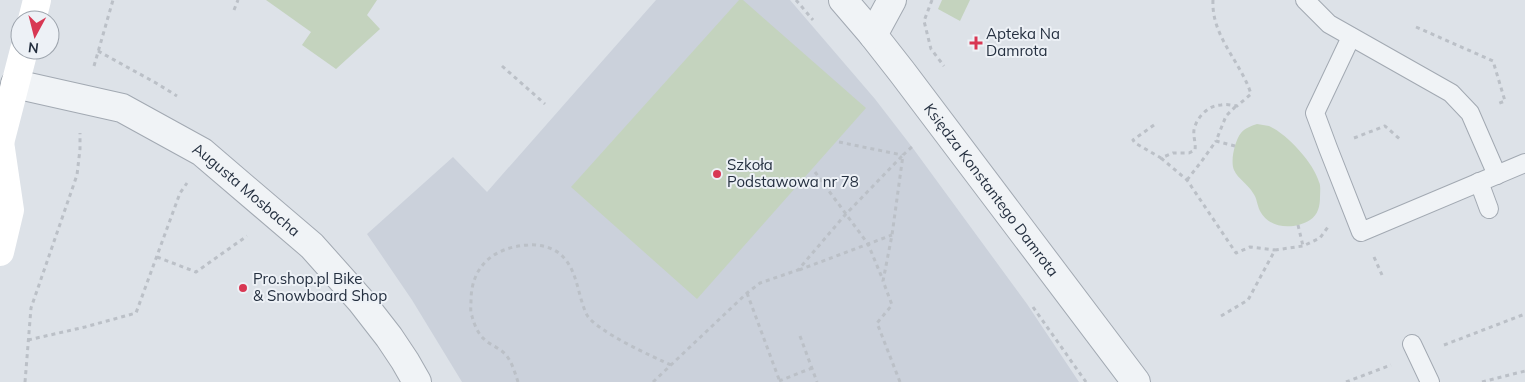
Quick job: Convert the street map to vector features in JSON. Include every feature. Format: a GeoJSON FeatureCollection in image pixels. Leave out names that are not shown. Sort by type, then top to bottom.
{"type":"FeatureCollection","features":[{"type":"Feature","properties":{"kind":"main road"},"geometry":{"type":"LineString","coordinates":[[0,252],[10,210],[0,142],[21,60]]}},
{"type":"Feature","properties":{"kind":"street","name":"Księdza Konstantego Damrota"},"geometry":{"type":"LineString","coordinates":[[843,0],[873,35],[1136,382]]}},
{"type":"Feature","properties":{"kind":"street"},"geometry":{"type":"LineString","coordinates":[[873,35],[892,0]]}},
{"type":"Feature","properties":{"kind":"street","name":"Augusta Mosbacha"},"geometry":{"type":"LineString","coordinates":[[15,84],[122,108],[202,152],[312,246],[361,301],[389,337],[417,382]]}},
{"type":"Feature","properties":{"kind":"lane"},"geometry":{"type":"LineString","coordinates":[[1305,0],[1329,24],[1451,93],[1470,113],[1496,175]]}},
{"type":"Feature","properties":{"kind":"lane"},"geometry":{"type":"LineString","coordinates":[[1351,37],[1315,113],[1362,232],[1525,163]]}},
{"type":"Feature","properties":{"kind":"lane"},"geometry":{"type":"LineString","coordinates":[[1479,182],[1489,209]]}},
{"type":"Feature","properties":{"kind":"lane"},"geometry":{"type":"LineString","coordinates":[[1412,344],[1430,382]]}},
{"type":"Feature","properties":{"kind":"path"},"geometry":{"type":"LineString","coordinates":[[93,68],[113,0]]}},
{"type":"Feature","properties":{"kind":"path"},"geometry":{"type":"LineString","coordinates":[[234,10],[238,0]]}},
{"type":"Feature","properties":{"kind":"path"},"geometry":{"type":"LineString","coordinates":[[932,0],[924,21],[932,49]]}},
{"type":"Feature","properties":{"kind":"path"},"geometry":{"type":"LineString","coordinates":[[1187,180],[1216,141],[1226,116],[1251,94],[1246,80],[1226,47],[1215,21],[1213,0]]}},
{"type":"Feature","properties":{"kind":"path"},"geometry":{"type":"LineString","coordinates":[[1416,27],[1493,61],[1505,100],[1470,113]]}},
{"type":"Feature","properties":{"kind":"path"},"geometry":{"type":"LineString","coordinates":[[502,66],[546,104]]}},
{"type":"Feature","properties":{"kind":"path"},"geometry":{"type":"LineString","coordinates":[[1161,158],[1173,153],[1189,153],[1195,150],[1196,144],[1193,132],[1195,125],[1197,120],[1208,110],[1219,104],[1237,106]]}},
{"type":"Feature","properties":{"kind":"path"},"geometry":{"type":"LineString","coordinates":[[1154,125],[1133,140],[1161,158],[1187,180],[1236,253],[1250,247],[1275,250],[1303,246],[1320,238],[1338,211],[1352,206]]}},
{"type":"Feature","properties":{"kind":"path"},"geometry":{"type":"LineString","coordinates":[[1328,148],[1386,126],[1402,141]]}},
{"type":"Feature","properties":{"kind":"path"},"geometry":{"type":"LineString","coordinates":[[25,382],[31,308],[77,176],[80,130]]}},
{"type":"Feature","properties":{"kind":"path"},"geometry":{"type":"LineString","coordinates":[[1216,141],[1235,146]]}},
{"type":"Feature","properties":{"kind":"path"},"geometry":{"type":"LineString","coordinates":[[839,142],[903,155]]}},
{"type":"Feature","properties":{"kind":"path"},"geometry":{"type":"LineString","coordinates":[[798,270],[845,214],[916,143]]}},
{"type":"Feature","properties":{"kind":"path"},"geometry":{"type":"LineString","coordinates":[[883,281],[892,235],[903,155]]}},
{"type":"Feature","properties":{"kind":"path"},"geometry":{"type":"LineString","coordinates":[[815,172],[868,244],[883,281],[892,305],[877,322],[900,382]]}},
{"type":"Feature","properties":{"kind":"path"},"geometry":{"type":"LineString","coordinates":[[28,340],[136,313],[180,193],[188,180]]}},
{"type":"Feature","properties":{"kind":"path"},"geometry":{"type":"LineString","coordinates":[[1298,225],[1303,246]]}},
{"type":"Feature","properties":{"kind":"path"},"geometry":{"type":"LineString","coordinates":[[156,257],[196,272],[251,233]]}},
{"type":"Feature","properties":{"kind":"path"},"geometry":{"type":"LineString","coordinates":[[653,382],[760,283],[892,235]]}},
{"type":"Feature","properties":{"kind":"path"},"geometry":{"type":"LineString","coordinates":[[518,382],[514,368],[505,354],[484,339],[476,328],[471,314],[471,288],[475,275],[484,262],[505,249],[518,245],[536,244],[560,253],[568,261],[575,276],[580,298],[588,317],[598,327],[671,365]]}},
{"type":"Feature","properties":{"kind":"path"},"geometry":{"type":"LineString","coordinates":[[1221,316],[1248,300],[1275,250]]}},
{"type":"Feature","properties":{"kind":"path"},"geometry":{"type":"LineString","coordinates":[[747,294],[779,381],[812,368]]}},
{"type":"Feature","properties":{"kind":"path"},"geometry":{"type":"LineString","coordinates":[[800,336],[817,382]]}},
{"type":"Feature","properties":{"kind":"path"},"geometry":{"type":"LineString","coordinates":[[1482,382],[1525,371]]}},
{"type":"Feature","properties":{"kind":"shaded area","name":"Szkoła Podstawowa nr 78"},"geometry":{"type":"Polygon","coordinates":[[[656,0],[790,0],[875,99],[912,147],[1027,304],[1079,382],[462,382],[412,300],[367,234],[453,157],[487,192],[656,0]]]}},
{"type":"Feature","properties":{"kind":"green space"},"geometry":{"type":"Polygon","coordinates":[[[266,0],[377,0],[367,15],[380,29],[336,69],[302,45],[311,32],[266,0]]]}},
{"type":"Feature","properties":{"kind":"green space"},"geometry":{"type":"Polygon","coordinates":[[[739,0],[743,0],[866,108],[697,299],[571,187],[739,0]]]}},
{"type":"Feature","properties":{"kind":"green space"},"geometry":{"type":"Polygon","coordinates":[[[942,0],[970,0],[960,21],[938,9],[942,0]]]}},
{"type":"Feature","properties":{"kind":"green space"},"geometry":{"type":"Polygon","coordinates":[[[1257,124],[1269,126],[1283,135],[1305,158],[1316,174],[1320,185],[1320,204],[1317,213],[1310,220],[1290,226],[1282,226],[1269,221],[1260,211],[1251,190],[1234,170],[1234,151],[1237,140],[1244,130],[1257,124]]]}},
{"type":"Feature","properties":{"kind":"place","name":"Apteka Na Damrota"},"geometry":{"type":"Point","coordinates":[976,43]}},
{"type":"Feature","properties":{"kind":"place","name":"Szkoła Podstawowa nr 78"},"geometry":{"type":"Point","coordinates":[717,174]}},
{"type":"Feature","properties":{"kind":"place","name":"Pro.shop.pl Bike & Snowboard Shop"},"geometry":{"type":"Point","coordinates":[243,288]}}]}
